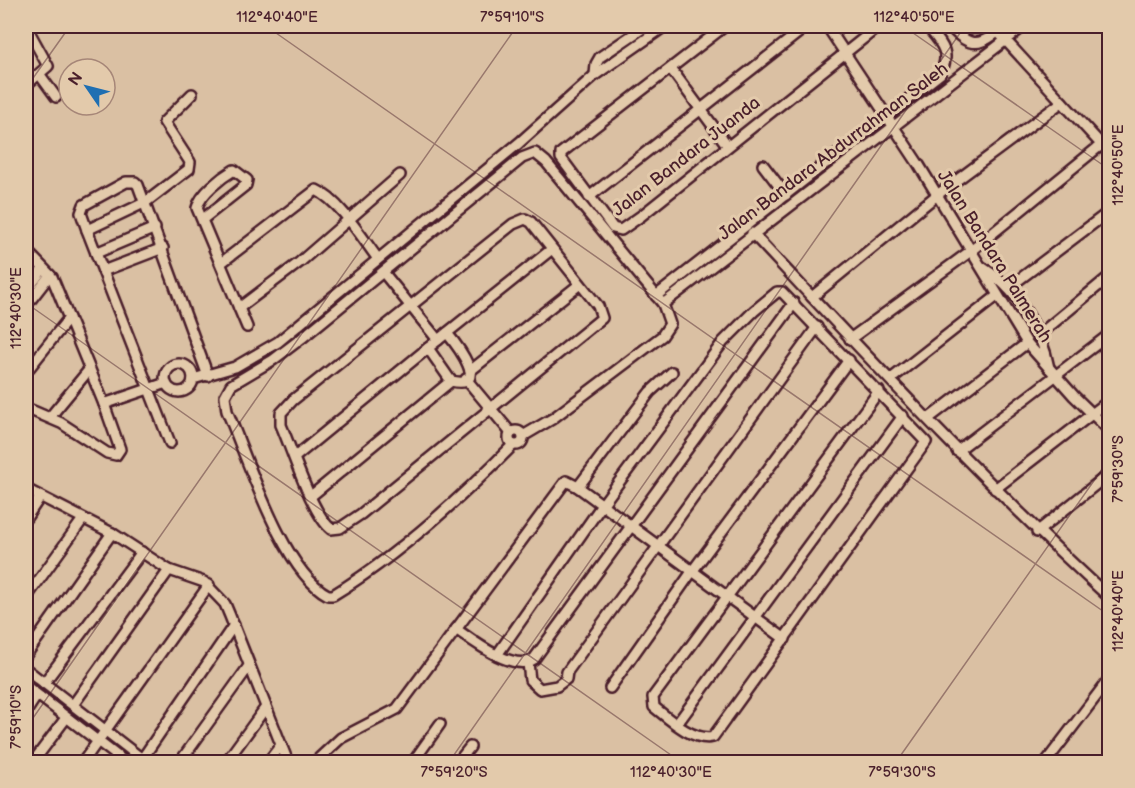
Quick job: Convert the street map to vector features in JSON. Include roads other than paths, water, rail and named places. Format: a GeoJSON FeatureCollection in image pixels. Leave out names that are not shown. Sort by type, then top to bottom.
{"type":"FeatureCollection","features":[{"type":"Feature","properties":{"kind":"street"},"geometry":{"type":"LineString","coordinates":[[26,26],[48,66],[26,85]]}},
{"type":"Feature","properties":{"kind":"street"},"geometry":{"type":"LineString","coordinates":[[596,75],[596,64],[601,56],[646,26]]}},
{"type":"Feature","properties":{"kind":"street"},"geometry":{"type":"LineString","coordinates":[[193,379],[236,367],[278,342],[519,143],[596,75],[664,26]]}},
{"type":"Feature","properties":{"kind":"street","name":"Jalan Bandara Juanda"},"geometry":{"type":"LineString","coordinates":[[725,26],[561,153],[561,157],[608,224],[617,231],[879,26]]}},
{"type":"Feature","properties":{"kind":"street"},"geometry":{"type":"LineString","coordinates":[[589,197],[807,26]]}},
{"type":"Feature","properties":{"kind":"street"},"geometry":{"type":"LineString","coordinates":[[827,26],[887,116]]}},
{"type":"Feature","properties":{"kind":"street","name":"Jalan Bandara Abdurrahman Saleh"},"geometry":{"type":"LineString","coordinates":[[656,296],[940,74],[946,62],[945,47],[927,26]]}},
{"type":"Feature","properties":{"kind":"street"},"geometry":{"type":"LineString","coordinates":[[949,26],[969,44],[978,43],[1006,26]]}},
{"type":"Feature","properties":{"kind":"street","name":"Jalan Bandara Abdurrahman Saleh"},"geometry":{"type":"LineString","coordinates":[[663,304],[752,233],[1024,26]]}},
{"type":"Feature","properties":{"kind":"street"},"geometry":{"type":"LineString","coordinates":[[998,32],[1110,154]]}},
{"type":"Feature","properties":{"kind":"street"},"geometry":{"type":"LineString","coordinates":[[671,69],[727,145]]}},
{"type":"Feature","properties":{"kind":"street"},"geometry":{"type":"LineString","coordinates":[[940,74],[948,84]]}},
{"type":"Feature","properties":{"kind":"street"},"geometry":{"type":"LineString","coordinates":[[40,75],[56,97]]}},
{"type":"Feature","properties":{"kind":"street"},"geometry":{"type":"LineString","coordinates":[[87,230],[146,202],[190,167],[190,162],[164,122],[192,94]]}},
{"type":"Feature","properties":{"kind":"street"},"geometry":{"type":"LineString","coordinates":[[812,297],[937,195],[1062,102]]}},
{"type":"Feature","properties":{"kind":"street","name":"Jalan Bandara Palmerah"},"geometry":{"type":"LineString","coordinates":[[887,116],[972,250],[1027,344],[1091,414],[1110,431]]}},
{"type":"Feature","properties":{"kind":"street"},"geometry":{"type":"LineString","coordinates":[[850,339],[972,250],[1101,144]]}},
{"type":"Feature","properties":{"kind":"street"},"geometry":{"type":"LineString","coordinates":[[535,153],[546,162],[663,304],[670,324],[662,336],[552,419],[523,436],[522,443],[513,445],[474,484],[417,532],[333,595],[323,592],[298,563],[274,527],[227,411],[225,396],[231,385],[273,360],[522,158],[535,153]]}},
{"type":"Feature","properties":{"kind":"street"},"geometry":{"type":"LineString","coordinates":[[763,165],[786,195]]}},
{"type":"Feature","properties":{"kind":"street"},"geometry":{"type":"LineString","coordinates":[[203,219],[246,185],[247,180],[234,170],[228,173],[201,198],[197,208],[248,327]]}},
{"type":"Feature","properties":{"kind":"street"},"geometry":{"type":"LineString","coordinates":[[239,308],[300,262],[400,175]]}},
{"type":"Feature","properties":{"kind":"street"},"geometry":{"type":"LineString","coordinates":[[170,443],[87,230],[81,213],[84,205],[126,182],[138,185],[208,376]]}},
{"type":"Feature","properties":{"kind":"street"},"geometry":{"type":"LineString","coordinates":[[221,263],[314,190],[323,193],[348,220],[378,259]]}},
{"type":"Feature","properties":{"kind":"street"},"geometry":{"type":"LineString","coordinates":[[1008,288],[1110,211]]}},
{"type":"Feature","properties":{"kind":"street"},"geometry":{"type":"LineString","coordinates":[[520,219],[531,222],[580,284],[598,306],[602,318],[340,528],[333,530],[328,527],[311,496],[279,419],[285,408],[520,219]]}},
{"type":"Feature","properties":{"kind":"street"},"geometry":{"type":"LineString","coordinates":[[96,253],[155,228]]}},
{"type":"Feature","properties":{"kind":"street"},"geometry":{"type":"LineString","coordinates":[[752,233],[957,451],[1037,532],[1110,598]]}},
{"type":"Feature","properties":{"kind":"street"},"geometry":{"type":"LineString","coordinates":[[103,271],[163,248]]}},
{"type":"Feature","properties":{"kind":"street"},"geometry":{"type":"LineString","coordinates":[[295,457],[552,249]]}},
{"type":"Feature","properties":{"kind":"street"},"geometry":{"type":"LineString","coordinates":[[26,250],[46,272],[69,318],[120,449],[116,455],[107,453],[76,431],[50,417],[26,408]]}},
{"type":"Feature","properties":{"kind":"street"},"geometry":{"type":"LineString","coordinates":[[982,267],[1008,288],[1040,334],[1052,372]]}},
{"type":"Feature","properties":{"kind":"street"},"geometry":{"type":"LineString","coordinates":[[26,291],[46,272]]}},
{"type":"Feature","properties":{"kind":"street"},"geometry":{"type":"LineString","coordinates":[[26,306],[46,272]]}},
{"type":"Feature","properties":{"kind":"street"},"geometry":{"type":"LineString","coordinates":[[383,272],[438,340]]}},
{"type":"Feature","properties":{"kind":"street"},"geometry":{"type":"LineString","coordinates":[[1040,334],[1110,276]]}},
{"type":"Feature","properties":{"kind":"street"},"geometry":{"type":"LineString","coordinates":[[311,496],[451,381],[460,382],[580,284]]}},
{"type":"Feature","properties":{"kind":"street"},"geometry":{"type":"LineString","coordinates":[[497,655],[602,505],[732,330],[777,292],[784,293],[794,303],[879,391],[926,440],[715,735],[709,738],[701,737],[676,724],[654,706],[653,697],[879,391]]}},
{"type":"Feature","properties":{"kind":"street"},"geometry":{"type":"LineString","coordinates":[[891,379],[997,296]]}},
{"type":"Feature","properties":{"kind":"street"},"geometry":{"type":"LineString","coordinates":[[456,629],[497,655],[516,662],[528,663],[538,655],[630,525],[794,303]]}},
{"type":"Feature","properties":{"kind":"street"},"geometry":{"type":"LineString","coordinates":[[26,372],[69,318]]}},
{"type":"Feature","properties":{"kind":"street"},"geometry":{"type":"LineString","coordinates":[[528,663],[530,680],[540,689],[557,686],[566,679],[567,672],[817,327]]}},
{"type":"Feature","properties":{"kind":"street"},"geometry":{"type":"LineString","coordinates":[[447,333],[470,364],[468,375],[511,433]]}},
{"type":"Feature","properties":{"kind":"street"},"geometry":{"type":"LineString","coordinates":[[957,451],[1052,372],[1110,334]]}},
{"type":"Feature","properties":{"kind":"street"},"geometry":{"type":"LineString","coordinates":[[928,419],[1027,344]]}},
{"type":"Feature","properties":{"kind":"street"},"geometry":{"type":"LineString","coordinates":[[428,348],[451,381]]}},
{"type":"Feature","properties":{"kind":"street"},"geometry":{"type":"LineString","coordinates":[[610,688],[691,573],[849,360]]}},
{"type":"Feature","properties":{"kind":"street"},"geometry":{"type":"LineString","coordinates":[[175,365],[188,368],[193,379],[189,388],[181,392],[172,390],[166,383],[166,374],[175,365]]}},
{"type":"Feature","properties":{"kind":"street"},"geometry":{"type":"LineString","coordinates":[[50,417],[88,370]]}},
{"type":"Feature","properties":{"kind":"street"},"geometry":{"type":"LineString","coordinates":[[578,487],[650,392],[672,372]]}},
{"type":"Feature","properties":{"kind":"street"},"geometry":{"type":"LineString","coordinates":[[104,404],[166,383]]}},
{"type":"Feature","properties":{"kind":"street"},"geometry":{"type":"LineString","coordinates":[[995,489],[1110,400]]}},
{"type":"Feature","properties":{"kind":"street"},"geometry":{"type":"LineString","coordinates":[[676,724],[903,416]]}},
{"type":"Feature","properties":{"kind":"street"},"geometry":{"type":"LineString","coordinates":[[511,433],[518,431],[523,436]]}},
{"type":"Feature","properties":{"kind":"street"},"geometry":{"type":"LineString","coordinates":[[511,433],[508,440],[513,445]]}},
{"type":"Feature","properties":{"kind":"street"},"geometry":{"type":"LineString","coordinates":[[1037,532],[1110,473]]}},
{"type":"Feature","properties":{"kind":"street"},"geometry":{"type":"LineString","coordinates":[[315,762],[347,734],[397,710],[412,693],[562,485],[568,481],[630,525],[691,573],[785,639]]}},
{"type":"Feature","properties":{"kind":"street"},"geometry":{"type":"LineString","coordinates":[[26,489],[112,533],[169,570],[209,585],[225,604],[288,762]]}},
{"type":"Feature","properties":{"kind":"street"},"geometry":{"type":"LineString","coordinates":[[26,518],[40,497]]}},
{"type":"Feature","properties":{"kind":"street"},"geometry":{"type":"LineString","coordinates":[[26,598],[83,519]]}},
{"type":"Feature","properties":{"kind":"street"},"geometry":{"type":"LineString","coordinates":[[26,655],[112,533]]}},
{"type":"Feature","properties":{"kind":"street"},"geometry":{"type":"LineString","coordinates":[[44,683],[142,552]]}},
{"type":"Feature","properties":{"kind":"street"},"geometry":{"type":"LineString","coordinates":[[73,705],[169,570]]}},
{"type":"Feature","properties":{"kind":"street"},"geometry":{"type":"LineString","coordinates":[[83,762],[209,585]]}},
{"type":"Feature","properties":{"kind":"street"},"geometry":{"type":"LineString","coordinates":[[26,669],[144,761],[234,625]]}},
{"type":"Feature","properties":{"kind":"street"},"geometry":{"type":"LineString","coordinates":[[180,762],[249,666]]}},
{"type":"Feature","properties":{"kind":"street"},"geometry":{"type":"LineString","coordinates":[[1046,762],[1110,678]]}},
{"type":"Feature","properties":{"kind":"street"},"geometry":{"type":"LineString","coordinates":[[26,686],[125,762]]}},
{"type":"Feature","properties":{"kind":"street"},"geometry":{"type":"LineString","coordinates":[[26,712],[38,695]]}},
{"type":"Feature","properties":{"kind":"street"},"geometry":{"type":"LineString","coordinates":[[226,762],[266,707]]}},
{"type":"Feature","properties":{"kind":"street"},"geometry":{"type":"LineString","coordinates":[[33,762],[66,718]]}},
{"type":"Feature","properties":{"kind":"street"},"geometry":{"type":"LineString","coordinates":[[413,762],[440,724]]}},
{"type":"Feature","properties":{"kind":"street"},"geometry":{"type":"LineString","coordinates":[[268,762],[281,745]]}},
{"type":"Feature","properties":{"kind":"street"},"geometry":{"type":"LineString","coordinates":[[458,762],[470,747]]}}]}
